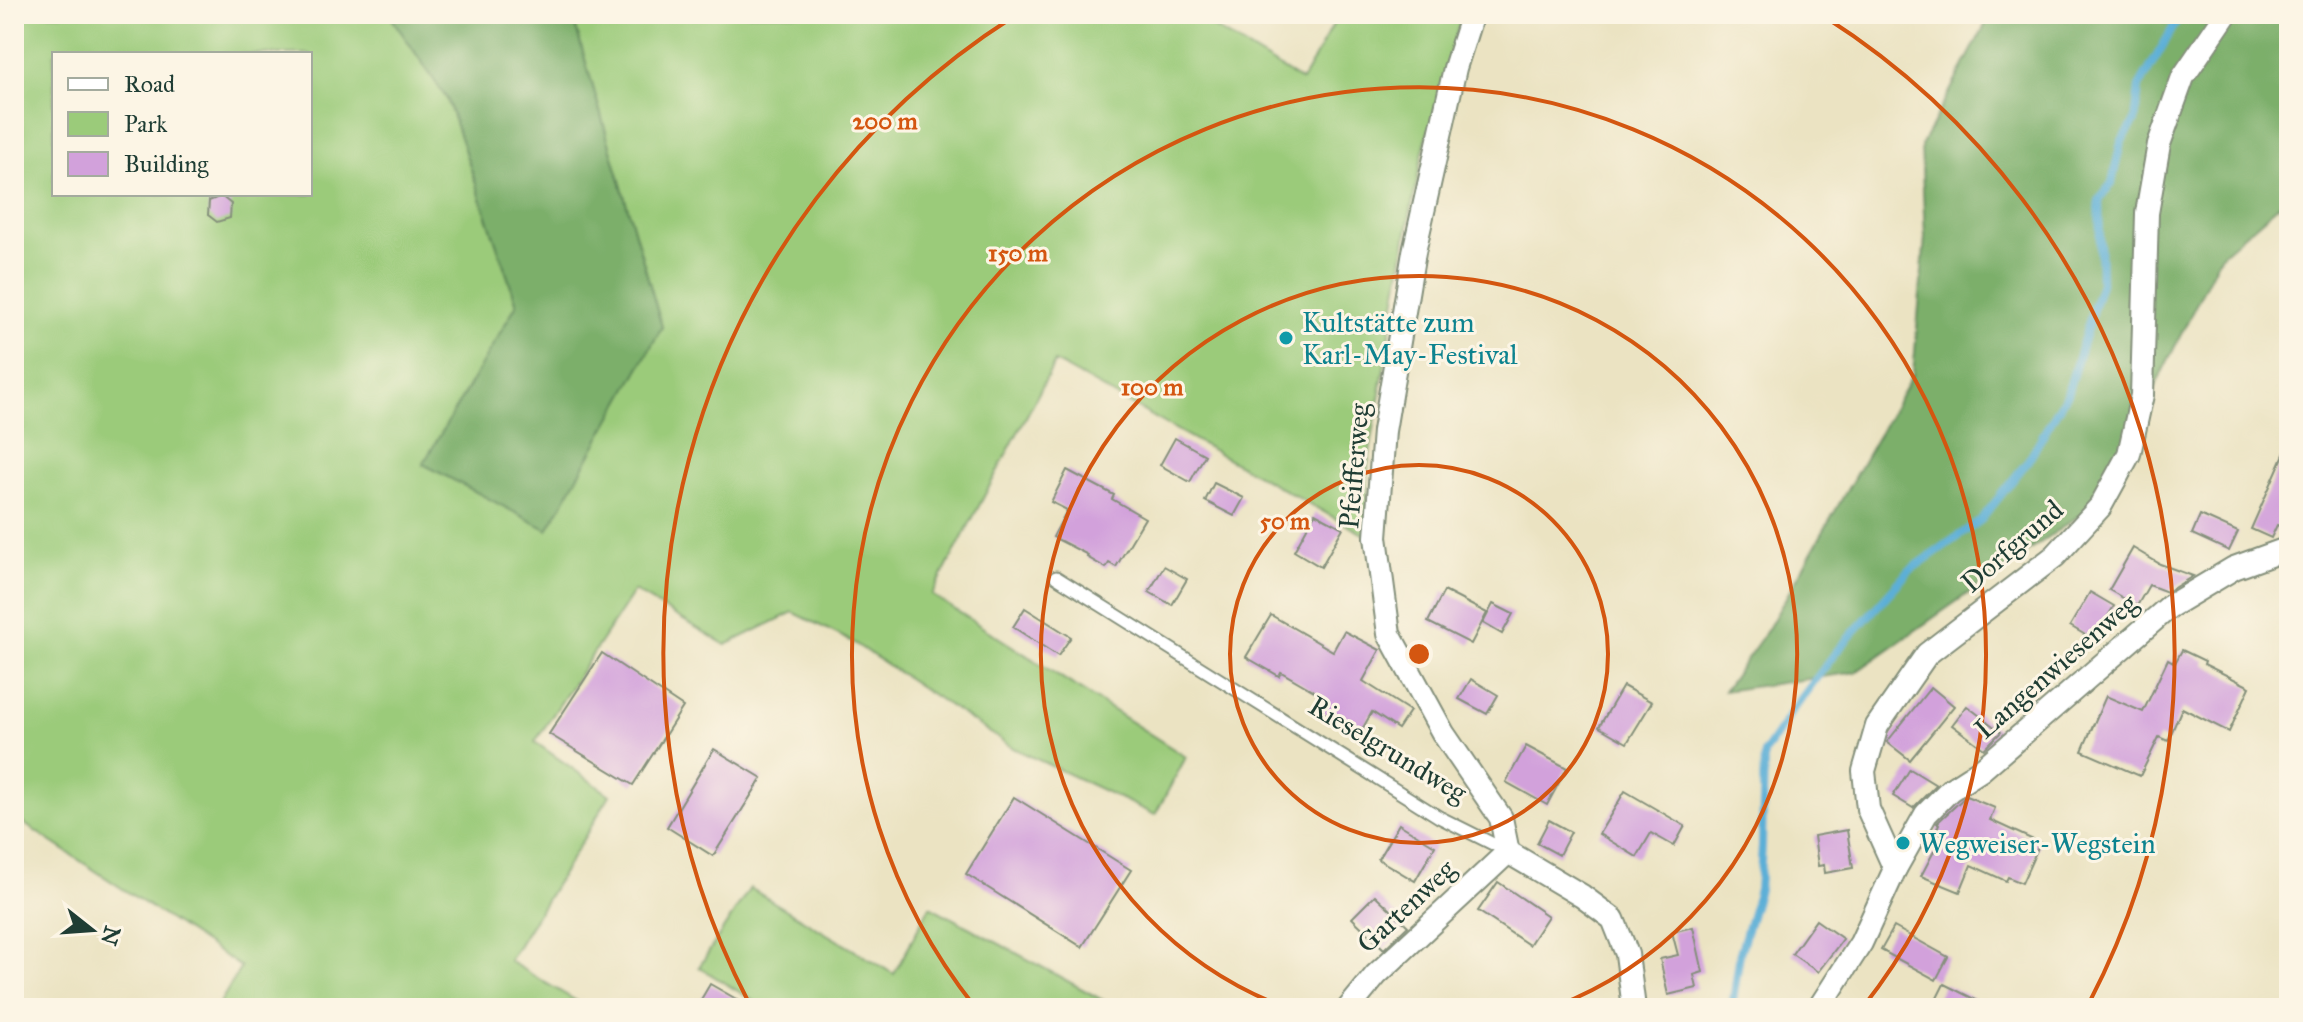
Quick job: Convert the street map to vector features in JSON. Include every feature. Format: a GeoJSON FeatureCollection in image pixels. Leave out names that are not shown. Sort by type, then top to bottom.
{"type":"FeatureCollection","features":[{"type":"Feature","properties":{"kind":"street","name":"Pfeifferweg"},"geometry":{"type":"LineString","coordinates":[[1472,14],[1455,68],[1414,252],[1384,431],[1376,537],[1389,634],[1443,733],[1501,818],[1508,852]]}},
{"type":"Feature","properties":{"kind":"street","name":"Dorfgrund"},"geometry":{"type":"LineString","coordinates":[[1895,869],[1868,809],[1864,771],[1877,726],[1927,654],[2055,556],[2100,507],[2129,454],[2142,395],[2147,213],[2159,144],[2183,77],[2226,14]]}},
{"type":"Feature","properties":{"kind":"street","name":"Langenwiesenweg"},"geometry":{"type":"LineString","coordinates":[[1819,1008],[1861,943],[1895,869],[1926,814],[1950,790],[1981,770],[2169,607],[2234,568],[2289,548]]}},
{"type":"Feature","properties":{"kind":"street","name":"Gartenweg"},"geometry":{"type":"LineString","coordinates":[[1349,1008],[1376,975],[1508,852]]}},
{"type":"Feature","properties":{"kind":"street","name":"Rieselgrundweg"},"geometry":{"type":"LineString","coordinates":[[1508,852],[1582,896],[1613,919],[1627,954],[1634,1008]]}},
{"type":"Feature","properties":{"kind":"lane","name":"Rieselgrundweg"},"geometry":{"type":"LineString","coordinates":[[1056,577],[1439,817],[1508,852]]}},
{"type":"Feature","properties":{"kind":"green space"},"geometry":{"type":"Polygon","coordinates":[[[14,14],[389,14],[447,99],[517,304],[424,464],[662,327],[572,14],[1191,14],[1302,81],[1339,14],[1462,14],[1423,151],[1409,220],[1368,464],[1367,536],[1055,362],[932,595],[1186,757],[1155,815],[1013,748],[851,641],[793,612],[726,645],[634,591],[535,742],[610,795],[509,961],[588,1008],[217,1008],[241,967],[14,817],[14,14]]]}},
{"type":"Feature","properties":{"kind":"green space"},"geometry":{"type":"Polygon","coordinates":[[[389,14],[572,14],[662,327],[548,530],[423,464],[517,304],[447,99],[389,14]]]}},
{"type":"Feature","properties":{"kind":"green space"},"geometry":{"type":"Polygon","coordinates":[[[1991,14],[2289,14],[2289,196],[2220,256],[2097,503],[1856,672],[1724,691],[1768,629],[1913,374],[1925,237],[1921,146],[1991,14]]]}},
{"type":"Feature","properties":{"kind":"green space"},"geometry":{"type":"Polygon","coordinates":[[[750,888],[894,974],[930,906],[1117,1008],[765,1008],[699,967],[750,888]]]}},
{"type":"Feature","properties":{"kind":"building"},"geometry":{"type":"Polygon","coordinates":[[[221,196],[231,204],[230,218],[217,222],[208,215],[209,201],[221,196]]]}},
{"type":"Feature","properties":{"kind":"building"},"geometry":{"type":"Polygon","coordinates":[[[1175,438],[1205,455],[1190,482],[1160,465],[1175,438]]]}},
{"type":"Feature","properties":{"kind":"building"},"geometry":{"type":"Polygon","coordinates":[[[2289,443],[2289,506],[2271,538],[2251,529],[2289,443]]]}},
{"type":"Feature","properties":{"kind":"building"},"geometry":{"type":"Polygon","coordinates":[[[1067,470],[1114,495],[1112,499],[1145,518],[1116,567],[1109,563],[1106,568],[1053,537],[1067,510],[1051,502],[1067,470]]]}},
{"type":"Feature","properties":{"kind":"building"},"geometry":{"type":"Polygon","coordinates":[[[1214,483],[1244,498],[1234,516],[1205,501],[1214,483]]]}},
{"type":"Feature","properties":{"kind":"building"},"geometry":{"type":"Polygon","coordinates":[[[1315,513],[1343,528],[1321,567],[1294,551],[1315,513]]]}},
{"type":"Feature","properties":{"kind":"building"},"geometry":{"type":"Polygon","coordinates":[[[2200,515],[2238,532],[2229,551],[2192,534],[2200,515]]]}},
{"type":"Feature","properties":{"kind":"building"},"geometry":{"type":"Polygon","coordinates":[[[2133,548],[2160,564],[2193,576],[2167,592],[2149,585],[2137,606],[2109,590],[2133,548]]]}},
{"type":"Feature","properties":{"kind":"building"},"geometry":{"type":"Polygon","coordinates":[[[1164,566],[1187,579],[1172,605],[1149,592],[1164,566]]]}},
{"type":"Feature","properties":{"kind":"building"},"geometry":{"type":"Polygon","coordinates":[[[1444,591],[1487,613],[1471,644],[1428,622],[1444,591]]]}},
{"type":"Feature","properties":{"kind":"building"},"geometry":{"type":"Polygon","coordinates":[[[2090,592],[2114,606],[2094,640],[2070,626],[2090,592]]]}},
{"type":"Feature","properties":{"kind":"building"},"geometry":{"type":"Polygon","coordinates":[[[1493,604],[1513,614],[1502,634],[1483,623],[1493,604]]]}},
{"type":"Feature","properties":{"kind":"building"},"geometry":{"type":"Polygon","coordinates":[[[1025,608],[1071,637],[1058,656],[1013,627],[1025,608]]]}},
{"type":"Feature","properties":{"kind":"building"},"geometry":{"type":"Polygon","coordinates":[[[1271,615],[1333,651],[1344,631],[1380,650],[1363,681],[1410,711],[1398,729],[1372,712],[1360,733],[1319,710],[1326,698],[1281,672],[1279,676],[1246,657],[1271,615]]]}},
{"type":"Feature","properties":{"kind":"building"},"geometry":{"type":"Polygon","coordinates":[[[2182,650],[2250,687],[2229,732],[2182,708],[2168,741],[2159,737],[2140,776],[2082,751],[2106,696],[2143,712],[2168,659],[2175,663],[2182,650]]]}},
{"type":"Feature","properties":{"kind":"building"},"geometry":{"type":"Polygon","coordinates":[[[602,653],[683,707],[633,785],[549,734],[602,653]]]}},
{"type":"Feature","properties":{"kind":"building"},"geometry":{"type":"Polygon","coordinates":[[[1471,679],[1498,695],[1487,714],[1459,699],[1471,679]]]}},
{"type":"Feature","properties":{"kind":"building"},"geometry":{"type":"Polygon","coordinates":[[[1623,686],[1652,702],[1627,743],[1599,727],[1623,686]]]}},
{"type":"Feature","properties":{"kind":"building"},"geometry":{"type":"Polygon","coordinates":[[[1931,687],[1954,706],[1910,760],[1887,742],[1931,687]]]}},
{"type":"Feature","properties":{"kind":"building"},"geometry":{"type":"Polygon","coordinates":[[[1967,706],[2001,732],[1984,749],[1952,725],[1967,706]]]}},
{"type":"Feature","properties":{"kind":"building"},"geometry":{"type":"Polygon","coordinates":[[[1526,746],[1567,768],[1547,805],[1506,782],[1526,746]]]}},
{"type":"Feature","properties":{"kind":"building"},"geometry":{"type":"Polygon","coordinates":[[[714,749],[762,778],[713,856],[667,827],[714,749]]]}},
{"type":"Feature","properties":{"kind":"building"},"geometry":{"type":"Polygon","coordinates":[[[1910,769],[1936,785],[1913,808],[1893,796],[1910,769]]]}},
{"type":"Feature","properties":{"kind":"building"},"geometry":{"type":"Polygon","coordinates":[[[1625,791],[1685,826],[1674,846],[1651,833],[1637,857],[1599,834],[1625,791]]]}},
{"type":"Feature","properties":{"kind":"building"},"geometry":{"type":"Polygon","coordinates":[[[1966,796],[1995,808],[1990,820],[2040,843],[2022,883],[2008,877],[2006,881],[1971,865],[1960,892],[1921,876],[1942,836],[1936,831],[1937,823],[1966,796]]]}},
{"type":"Feature","properties":{"kind":"building"},"geometry":{"type":"Polygon","coordinates":[[[1014,797],[1131,870],[1082,947],[966,874],[1014,797]]]}},
{"type":"Feature","properties":{"kind":"building"},"geometry":{"type":"Polygon","coordinates":[[[1549,820],[1571,832],[1559,855],[1537,843],[1549,820]]]}},
{"type":"Feature","properties":{"kind":"building"},"geometry":{"type":"Polygon","coordinates":[[[1399,824],[1435,846],[1415,881],[1378,859],[1399,824]]]}},
{"type":"Feature","properties":{"kind":"building"},"geometry":{"type":"Polygon","coordinates":[[[1847,830],[1853,868],[1825,873],[1824,865],[1818,866],[1814,836],[1847,830]]]}},
{"type":"Feature","properties":{"kind":"building"},"geometry":{"type":"Polygon","coordinates":[[[1498,882],[1548,916],[1529,945],[1478,911],[1498,882]]]}},
{"type":"Feature","properties":{"kind":"building"},"geometry":{"type":"Polygon","coordinates":[[[1375,895],[1408,926],[1384,949],[1352,918],[1375,895]]]}},
{"type":"Feature","properties":{"kind":"building"},"geometry":{"type":"Polygon","coordinates":[[[1816,920],[1843,939],[1818,972],[1792,954],[1816,920]]]}},
{"type":"Feature","properties":{"kind":"building"},"geometry":{"type":"Polygon","coordinates":[[[1693,927],[1703,972],[1694,975],[1697,988],[1668,995],[1660,959],[1678,955],[1672,932],[1693,927]]]}},
{"type":"Feature","properties":{"kind":"building"},"geometry":{"type":"Polygon","coordinates":[[[1894,927],[1948,957],[1936,980],[1881,950],[1894,927]]]}},
{"type":"Feature","properties":{"kind":"building"},"geometry":{"type":"Polygon","coordinates":[[[710,984],[752,1008],[696,1008],[710,984]]]}},
{"type":"Feature","properties":{"kind":"building"},"geometry":{"type":"Polygon","coordinates":[[[1944,984],[1992,1008],[1932,1008],[1944,984]]]}},
{"type":"Feature","properties":{"kind":"waterway"},"geometry":{"type":"LineString","coordinates":[[1732,1008],[1740,953],[1759,889],[1764,753],[1836,652],[1909,571],[1981,520],[2027,462],[2067,394],[2101,283],[2099,200],[2112,183],[2121,142],[2135,121],[2139,87],[2181,14]]}},
{"type":"Feature","properties":{"kind":"place","name":"Kultstätte zum Karl-May-Festival"},"geometry":{"type":"Point","coordinates":[1286,338]}},
{"type":"Feature","properties":{"kind":"place","name":"Wegweiser-Wegstein"},"geometry":{"type":"Point","coordinates":[1903,843]}}]}
